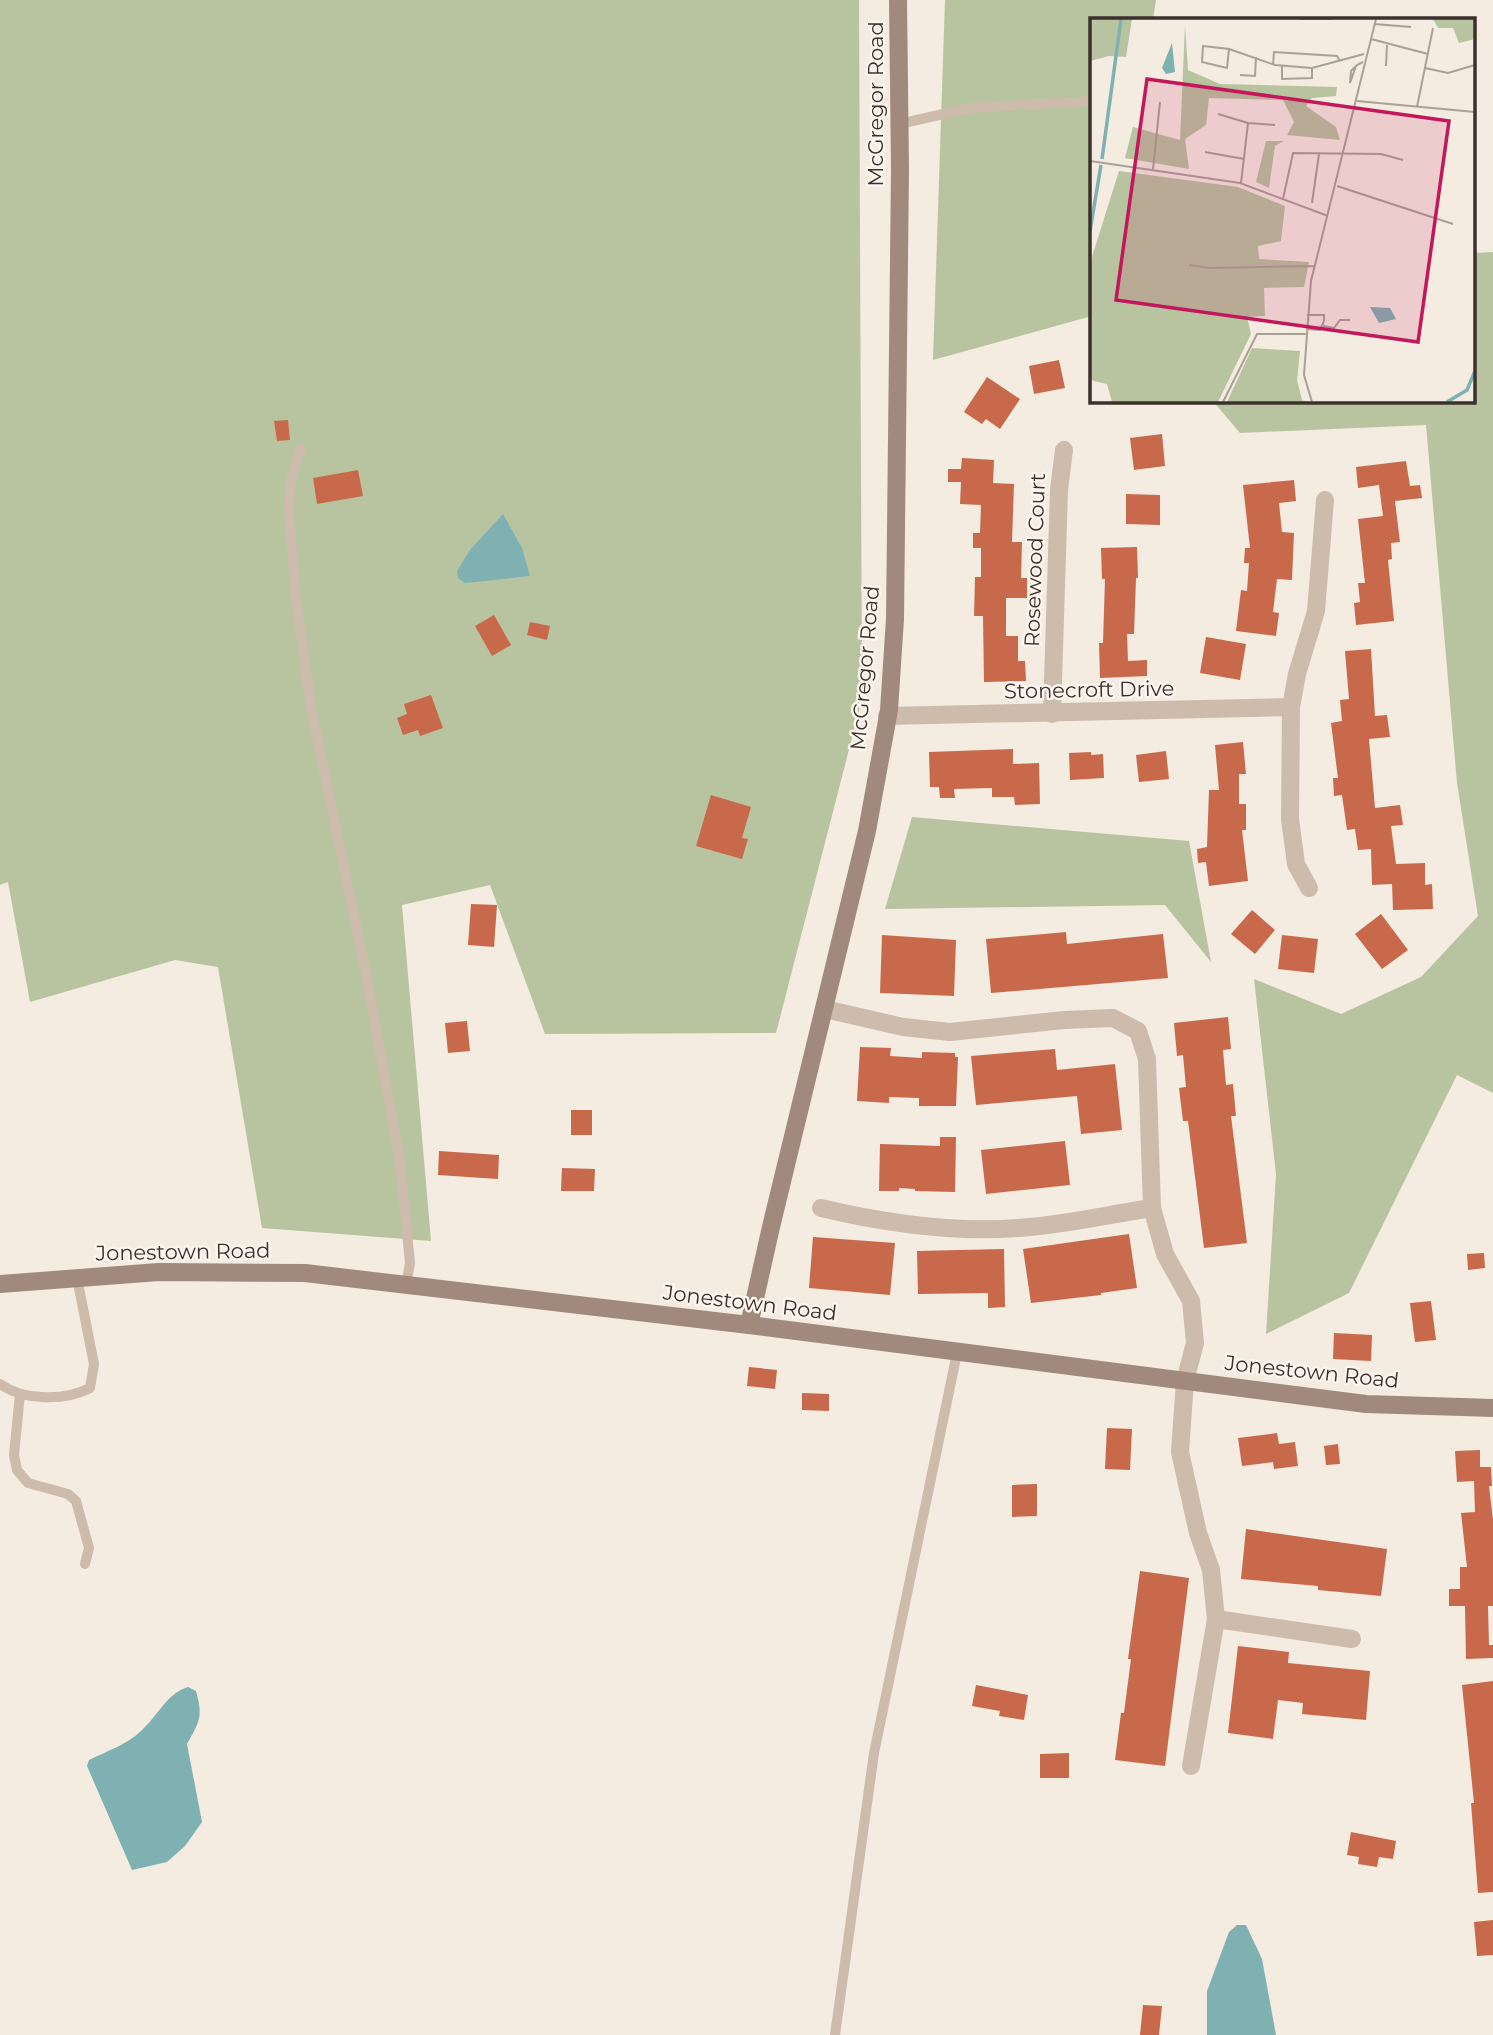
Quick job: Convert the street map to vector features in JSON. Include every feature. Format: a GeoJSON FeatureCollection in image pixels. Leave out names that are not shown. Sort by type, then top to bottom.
{"type":"FeatureCollection","features":[{"type":"Feature","properties":{"kind":"main road","name":"McGregor Road"},"geometry":{"type":"LineString","coordinates":[[749,1325],[867,831],[887,716],[895,618],[900,124],[898,0]]}},
{"type":"Feature","properties":{"kind":"main road","name":"Jonestown Road"},"geometry":{"type":"LineString","coordinates":[[0,1284],[159,1272],[305,1273],[749,1325],[1366,1404],[1493,1408]]}},
{"type":"Feature","properties":{"kind":"street","name":"Rosewood Court"},"geometry":{"type":"LineString","coordinates":[[1052,714],[1059,490],[1064,450]]}},
{"type":"Feature","properties":{"kind":"street"},"geometry":{"type":"LineString","coordinates":[[1309,888],[1296,864],[1290,819],[1291,707],[1297,674],[1315,611],[1325,500]]}},
{"type":"Feature","properties":{"kind":"street","name":"Stonecroft Drive"},"geometry":{"type":"LineString","coordinates":[[887,716],[1291,707]]}},
{"type":"Feature","properties":{"kind":"street"},"geometry":{"type":"LineString","coordinates":[[825,1009],[902,1027],[950,1032],[1064,1020],[1112,1018],[1138,1031],[1147,1059],[1153,1208],[1165,1254],[1191,1301],[1195,1343],[1185,1381],[1180,1452],[1198,1533],[1211,1570],[1216,1619],[1191,1766]]}},
{"type":"Feature","properties":{"kind":"street"},"geometry":{"type":"LineString","coordinates":[[821,1208],[855,1216],[943,1229],[1029,1228],[1153,1208]]}},
{"type":"Feature","properties":{"kind":"street"},"geometry":{"type":"LineString","coordinates":[[1216,1619],[1352,1639]]}},
{"type":"Feature","properties":{"kind":"lane"},"geometry":{"type":"LineString","coordinates":[[900,124],[970,108],[1090,101]]}},
{"type":"Feature","properties":{"kind":"lane"},"geometry":{"type":"LineString","coordinates":[[301,448],[291,478],[289,510],[295,591],[311,708],[366,973],[400,1161],[410,1263],[406,1285]]}},
{"type":"Feature","properties":{"kind":"lane"},"geometry":{"type":"LineString","coordinates":[[0,1384],[20,1394],[52,1397],[75,1395],[90,1388],[94,1364],[77,1278]]}},
{"type":"Feature","properties":{"kind":"lane"},"geometry":{"type":"LineString","coordinates":[[835,2035],[874,1754],[957,1353]]}},
{"type":"Feature","properties":{"kind":"lane"},"geometry":{"type":"LineString","coordinates":[[20,1394],[14,1455],[17,1470],[29,1483],[68,1494],[76,1501],[89,1548],[85,1564]]}},
{"type":"Feature","properties":{"kind":"green space"},"geometry":{"type":"Polygon","coordinates":[[[0,0],[859,0],[862,699],[776,1033],[545,1034],[490,885],[402,905],[431,1241],[262,1228],[218,967],[175,960],[30,1002],[8,882],[0,885],[0,0]]]}},
{"type":"Feature","properties":{"kind":"green space"},"geometry":{"type":"Polygon","coordinates":[[[945,0],[1156,0],[1153,18],[1090,18],[1090,317],[933,360],[945,0]]]}},
{"type":"Feature","properties":{"kind":"green space"},"geometry":{"type":"Polygon","coordinates":[[[1493,252],[1493,1093],[1457,1075],[1349,1293],[1266,1334],[1276,1174],[1254,979],[1341,1014],[1421,977],[1478,916],[1457,783],[1426,425],[1240,433],[1214,402],[1476,402],[1476,253],[1493,252]]]}},
{"type":"Feature","properties":{"kind":"green space"},"geometry":{"type":"Polygon","coordinates":[[[912,817],[1189,841],[1211,962],[1165,905],[885,909],[912,817]]]}},
{"type":"Feature","properties":{"kind":"water"},"geometry":{"type":"Polygon","coordinates":[[[503,514],[522,548],[530,576],[465,583],[458,578],[457,571],[470,550],[503,514]]]}},
{"type":"Feature","properties":{"kind":"water"},"geometry":{"type":"Polygon","coordinates":[[[188,1687],[196,1691],[200,1713],[187,1744],[202,1822],[185,1846],[167,1862],[132,1870],[87,1766],[89,1760],[135,1736],[168,1700],[188,1687]]]}},
{"type":"Feature","properties":{"kind":"water"},"geometry":{"type":"Polygon","coordinates":[[[1237,1925],[1246,1925],[1262,1959],[1276,2035],[1207,2035],[1207,1991],[1229,1932],[1237,1925]]]}},
{"type":"Feature","properties":{"kind":"building"},"geometry":{"type":"Polygon","coordinates":[[[1059,360],[1065,388],[1034,394],[1029,366],[1059,360]]]}},
{"type":"Feature","properties":{"kind":"building"},"geometry":{"type":"Polygon","coordinates":[[[987,377],[1020,399],[1000,429],[986,419],[982,424],[964,412],[987,377]]]}},
{"type":"Feature","properties":{"kind":"building"},"geometry":{"type":"Polygon","coordinates":[[[288,420],[290,440],[277,441],[274,421],[288,420]]]}},
{"type":"Feature","properties":{"kind":"building"},"geometry":{"type":"Polygon","coordinates":[[[1162,434],[1165,466],[1134,470],[1130,438],[1162,434]]]}},
{"type":"Feature","properties":{"kind":"building"},"geometry":{"type":"Polygon","coordinates":[[[962,458],[994,460],[993,483],[1014,484],[1012,542],[1022,542],[1021,578],[1027,578],[1027,598],[1006,598],[1006,636],[1018,636],[1018,661],[1025,661],[1026,681],[984,682],[983,616],[974,616],[975,577],[981,577],[981,548],[973,548],[973,533],[980,533],[981,505],[960,504],[961,482],[948,482],[948,469],[961,469],[962,458]]]}},
{"type":"Feature","properties":{"kind":"building"},"geometry":{"type":"Polygon","coordinates":[[[1406,461],[1410,486],[1420,485],[1422,498],[1395,501],[1400,542],[1391,543],[1392,559],[1388,560],[1394,621],[1356,625],[1354,603],[1360,602],[1358,583],[1365,583],[1358,519],[1383,516],[1379,485],[1358,488],[1356,467],[1406,461]]]}},
{"type":"Feature","properties":{"kind":"building"},"geometry":{"type":"Polygon","coordinates":[[[358,470],[363,496],[317,504],[313,478],[358,470]]]}},
{"type":"Feature","properties":{"kind":"building"},"geometry":{"type":"Polygon","coordinates":[[[1294,480],[1296,501],[1279,503],[1282,532],[1294,533],[1292,580],[1277,579],[1273,612],[1279,613],[1276,636],[1236,631],[1241,590],[1247,591],[1249,563],[1244,563],[1245,548],[1250,548],[1243,485],[1294,480]]]}},
{"type":"Feature","properties":{"kind":"building"},"geometry":{"type":"Polygon","coordinates":[[[1126,494],[1160,495],[1160,525],[1126,524],[1126,494]]]}},
{"type":"Feature","properties":{"kind":"building"},"geometry":{"type":"Polygon","coordinates":[[[1137,547],[1134,634],[1127,634],[1128,661],[1147,660],[1147,676],[1100,678],[1099,643],[1103,643],[1105,579],[1102,579],[1101,548],[1137,547]]]}},
{"type":"Feature","properties":{"kind":"building"},"geometry":{"type":"Polygon","coordinates":[[[494,615],[511,645],[492,656],[475,626],[494,615]]]}},
{"type":"Feature","properties":{"kind":"building"},"geometry":{"type":"Polygon","coordinates":[[[530,622],[550,626],[547,640],[527,635],[530,622]]]}},
{"type":"Feature","properties":{"kind":"building"},"geometry":{"type":"Polygon","coordinates":[[[1206,637],[1246,644],[1240,680],[1200,673],[1206,637]]]}},
{"type":"Feature","properties":{"kind":"building"},"geometry":{"type":"Polygon","coordinates":[[[1371,649],[1375,716],[1387,715],[1390,737],[1369,739],[1375,808],[1400,805],[1403,825],[1391,826],[1396,864],[1425,863],[1425,885],[1432,884],[1433,909],[1393,910],[1392,884],[1372,885],[1371,849],[1358,850],[1355,829],[1347,830],[1342,795],[1334,796],[1333,778],[1338,778],[1331,723],[1342,721],[1340,700],[1349,699],[1345,651],[1371,649]]]}},
{"type":"Feature","properties":{"kind":"building"},"geometry":{"type":"Polygon","coordinates":[[[431,695],[443,728],[420,736],[418,730],[403,735],[397,718],[407,714],[404,704],[431,695]]]}},
{"type":"Feature","properties":{"kind":"building"},"geometry":{"type":"Polygon","coordinates":[[[1243,742],[1246,774],[1239,774],[1239,804],[1246,804],[1246,830],[1242,830],[1248,881],[1209,886],[1206,862],[1198,863],[1197,849],[1207,847],[1209,790],[1219,790],[1215,745],[1243,742]]]}},
{"type":"Feature","properties":{"kind":"building"},"geometry":{"type":"Polygon","coordinates":[[[1013,749],[1013,764],[1039,763],[1040,804],[1015,805],[1014,797],[992,797],[992,788],[954,789],[955,798],[940,798],[939,787],[930,787],[929,752],[1013,749]]]}},
{"type":"Feature","properties":{"kind":"building"},"geometry":{"type":"Polygon","coordinates":[[[1166,751],[1169,779],[1139,782],[1136,755],[1166,751]]]}},
{"type":"Feature","properties":{"kind":"building"},"geometry":{"type":"Polygon","coordinates":[[[1091,752],[1091,755],[1103,754],[1104,778],[1070,780],[1069,753],[1091,752]]]}},
{"type":"Feature","properties":{"kind":"building"},"geometry":{"type":"Polygon","coordinates":[[[711,795],[751,807],[742,838],[748,839],[742,859],[696,846],[711,795]]]}},
{"type":"Feature","properties":{"kind":"building"},"geometry":{"type":"Polygon","coordinates":[[[471,904],[497,905],[494,947],[468,945],[471,904]]]}},
{"type":"Feature","properties":{"kind":"building"},"geometry":{"type":"Polygon","coordinates":[[[1252,910],[1275,930],[1255,954],[1231,934],[1252,910]]]}},
{"type":"Feature","properties":{"kind":"building"},"geometry":{"type":"Polygon","coordinates":[[[1381,914],[1408,950],[1382,969],[1355,934],[1381,914]]]}},
{"type":"Feature","properties":{"kind":"building"},"geometry":{"type":"Polygon","coordinates":[[[1066,932],[1067,944],[1163,934],[1168,978],[991,993],[986,939],[1066,932]]]}},
{"type":"Feature","properties":{"kind":"building"},"geometry":{"type":"Polygon","coordinates":[[[882,935],[956,940],[954,996],[880,993],[882,935]]]}},
{"type":"Feature","properties":{"kind":"building"},"geometry":{"type":"Polygon","coordinates":[[[1282,935],[1318,939],[1314,973],[1278,969],[1282,935]]]}},
{"type":"Feature","properties":{"kind":"building"},"geometry":{"type":"Polygon","coordinates":[[[1228,1017],[1231,1049],[1223,1050],[1226,1085],[1233,1084],[1236,1116],[1231,1116],[1247,1243],[1204,1248],[1188,1121],[1183,1121],[1179,1088],[1186,1087],[1183,1055],[1177,1056],[1174,1023],[1228,1017]]]}},
{"type":"Feature","properties":{"kind":"building"},"geometry":{"type":"Polygon","coordinates":[[[467,1021],[470,1051],[448,1053],[445,1023],[467,1021]]]}},
{"type":"Feature","properties":{"kind":"building"},"geometry":{"type":"Polygon","coordinates":[[[860,1047],[891,1048],[890,1056],[922,1058],[922,1052],[955,1053],[955,1057],[958,1057],[956,1106],[919,1106],[919,1098],[889,1097],[889,1103],[857,1101],[860,1047]]]}},
{"type":"Feature","properties":{"kind":"building"},"geometry":{"type":"Polygon","coordinates":[[[1055,1049],[1057,1070],[1115,1064],[1122,1130],[1081,1134],[1077,1096],[976,1105],[971,1056],[1055,1049]]]}},
{"type":"Feature","properties":{"kind":"building"},"geometry":{"type":"Polygon","coordinates":[[[571,1110],[592,1110],[592,1135],[571,1135],[571,1110]]]}},
{"type":"Feature","properties":{"kind":"building"},"geometry":{"type":"Polygon","coordinates":[[[940,1137],[956,1137],[955,1192],[899,1188],[899,1191],[879,1191],[880,1144],[940,1146],[940,1137]]]}},
{"type":"Feature","properties":{"kind":"building"},"geometry":{"type":"Polygon","coordinates":[[[1065,1141],[1070,1185],[986,1194],[981,1150],[1065,1141]]]}},
{"type":"Feature","properties":{"kind":"building"},"geometry":{"type":"Polygon","coordinates":[[[439,1151],[499,1155],[498,1179],[438,1175],[439,1151]]]}},
{"type":"Feature","properties":{"kind":"building"},"geometry":{"type":"Polygon","coordinates":[[[562,1168],[595,1169],[594,1191],[561,1191],[562,1168]]]}},
{"type":"Feature","properties":{"kind":"building"},"geometry":{"type":"Polygon","coordinates":[[[1129,1234],[1137,1288],[1031,1303],[1023,1249],[1129,1234]]]}},
{"type":"Feature","properties":{"kind":"building"},"geometry":{"type":"Polygon","coordinates":[[[813,1237],[895,1243],[890,1295],[809,1288],[813,1237]]]}},
{"type":"Feature","properties":{"kind":"building"},"geometry":{"type":"Polygon","coordinates":[[[1004,1249],[1005,1307],[988,1308],[988,1293],[918,1294],[917,1251],[1004,1249]]]}},
{"type":"Feature","properties":{"kind":"building"},"geometry":{"type":"Polygon","coordinates":[[[1484,1253],[1485,1268],[1468,1270],[1467,1254],[1484,1253]]]}},
{"type":"Feature","properties":{"kind":"building"},"geometry":{"type":"Polygon","coordinates":[[[1431,1301],[1436,1340],[1415,1342],[1410,1303],[1431,1301]]]}},
{"type":"Feature","properties":{"kind":"building"},"geometry":{"type":"Polygon","coordinates":[[[1334,1333],[1372,1335],[1371,1361],[1333,1359],[1334,1333]]]}},
{"type":"Feature","properties":{"kind":"building"},"geometry":{"type":"Polygon","coordinates":[[[749,1367],[777,1370],[775,1389],[747,1386],[749,1367]]]}},
{"type":"Feature","properties":{"kind":"building"},"geometry":{"type":"Polygon","coordinates":[[[802,1393],[829,1394],[829,1411],[802,1410],[802,1393]]]}},
{"type":"Feature","properties":{"kind":"building"},"geometry":{"type":"Polygon","coordinates":[[[1107,1428],[1132,1429],[1130,1470],[1105,1469],[1107,1428]]]}},
{"type":"Feature","properties":{"kind":"building"},"geometry":{"type":"Polygon","coordinates":[[[1277,1433],[1279,1444],[1295,1442],[1298,1466],[1274,1469],[1273,1462],[1242,1466],[1238,1438],[1277,1433]]]}},
{"type":"Feature","properties":{"kind":"building"},"geometry":{"type":"Polygon","coordinates":[[[1338,1444],[1340,1464],[1326,1465],[1324,1446],[1338,1444]]]}},
{"type":"Feature","properties":{"kind":"building"},"geometry":{"type":"Polygon","coordinates":[[[1480,1450],[1480,1467],[1491,1467],[1492,1486],[1489,1486],[1493,1520],[1493,1606],[1488,1606],[1489,1645],[1493,1645],[1493,1658],[1466,1659],[1465,1606],[1449,1606],[1449,1589],[1460,1589],[1460,1567],[1467,1567],[1461,1513],[1475,1512],[1474,1481],[1457,1482],[1455,1451],[1480,1450]]]}},
{"type":"Feature","properties":{"kind":"building"},"geometry":{"type":"Polygon","coordinates":[[[1037,1484],[1037,1516],[1012,1517],[1012,1485],[1037,1484]]]}},
{"type":"Feature","properties":{"kind":"building"},"geometry":{"type":"Polygon","coordinates":[[[1246,1529],[1387,1549],[1381,1596],[1318,1590],[1318,1586],[1241,1579],[1246,1529]]]}},
{"type":"Feature","properties":{"kind":"building"},"geometry":{"type":"Polygon","coordinates":[[[1140,1571],[1189,1578],[1165,1766],[1115,1760],[1121,1713],[1124,1713],[1140,1571]]]}},
{"type":"Feature","properties":{"kind":"building"},"geometry":{"type":"Polygon","coordinates":[[[1238,1646],[1289,1652],[1288,1663],[1370,1671],[1366,1720],[1302,1714],[1303,1703],[1278,1700],[1273,1739],[1228,1733],[1238,1646]]]}},
{"type":"Feature","properties":{"kind":"building"},"geometry":{"type":"Polygon","coordinates":[[[1493,1681],[1493,1892],[1478,1893],[1471,1803],[1474,1803],[1462,1685],[1493,1681]]]}},
{"type":"Feature","properties":{"kind":"building"},"geometry":{"type":"Polygon","coordinates":[[[976,1685],[1028,1695],[1024,1720],[999,1716],[1000,1711],[972,1706],[976,1685]]]}},
{"type":"Feature","properties":{"kind":"building"},"geometry":{"type":"Polygon","coordinates":[[[1069,1753],[1069,1778],[1040,1778],[1040,1754],[1069,1753]]]}},
{"type":"Feature","properties":{"kind":"building"},"geometry":{"type":"Polygon","coordinates":[[[1351,1832],[1396,1841],[1393,1859],[1379,1857],[1377,1867],[1358,1864],[1359,1857],[1347,1855],[1351,1832]]]}},
{"type":"Feature","properties":{"kind":"building"},"geometry":{"type":"Polygon","coordinates":[[[1493,1920],[1493,1955],[1477,1956],[1474,1922],[1493,1920]]]}},
{"type":"Feature","properties":{"kind":"building"},"geometry":{"type":"Polygon","coordinates":[[[1143,2005],[1162,2006],[1159,2035],[1140,2035],[1143,2005]]]}}]}
